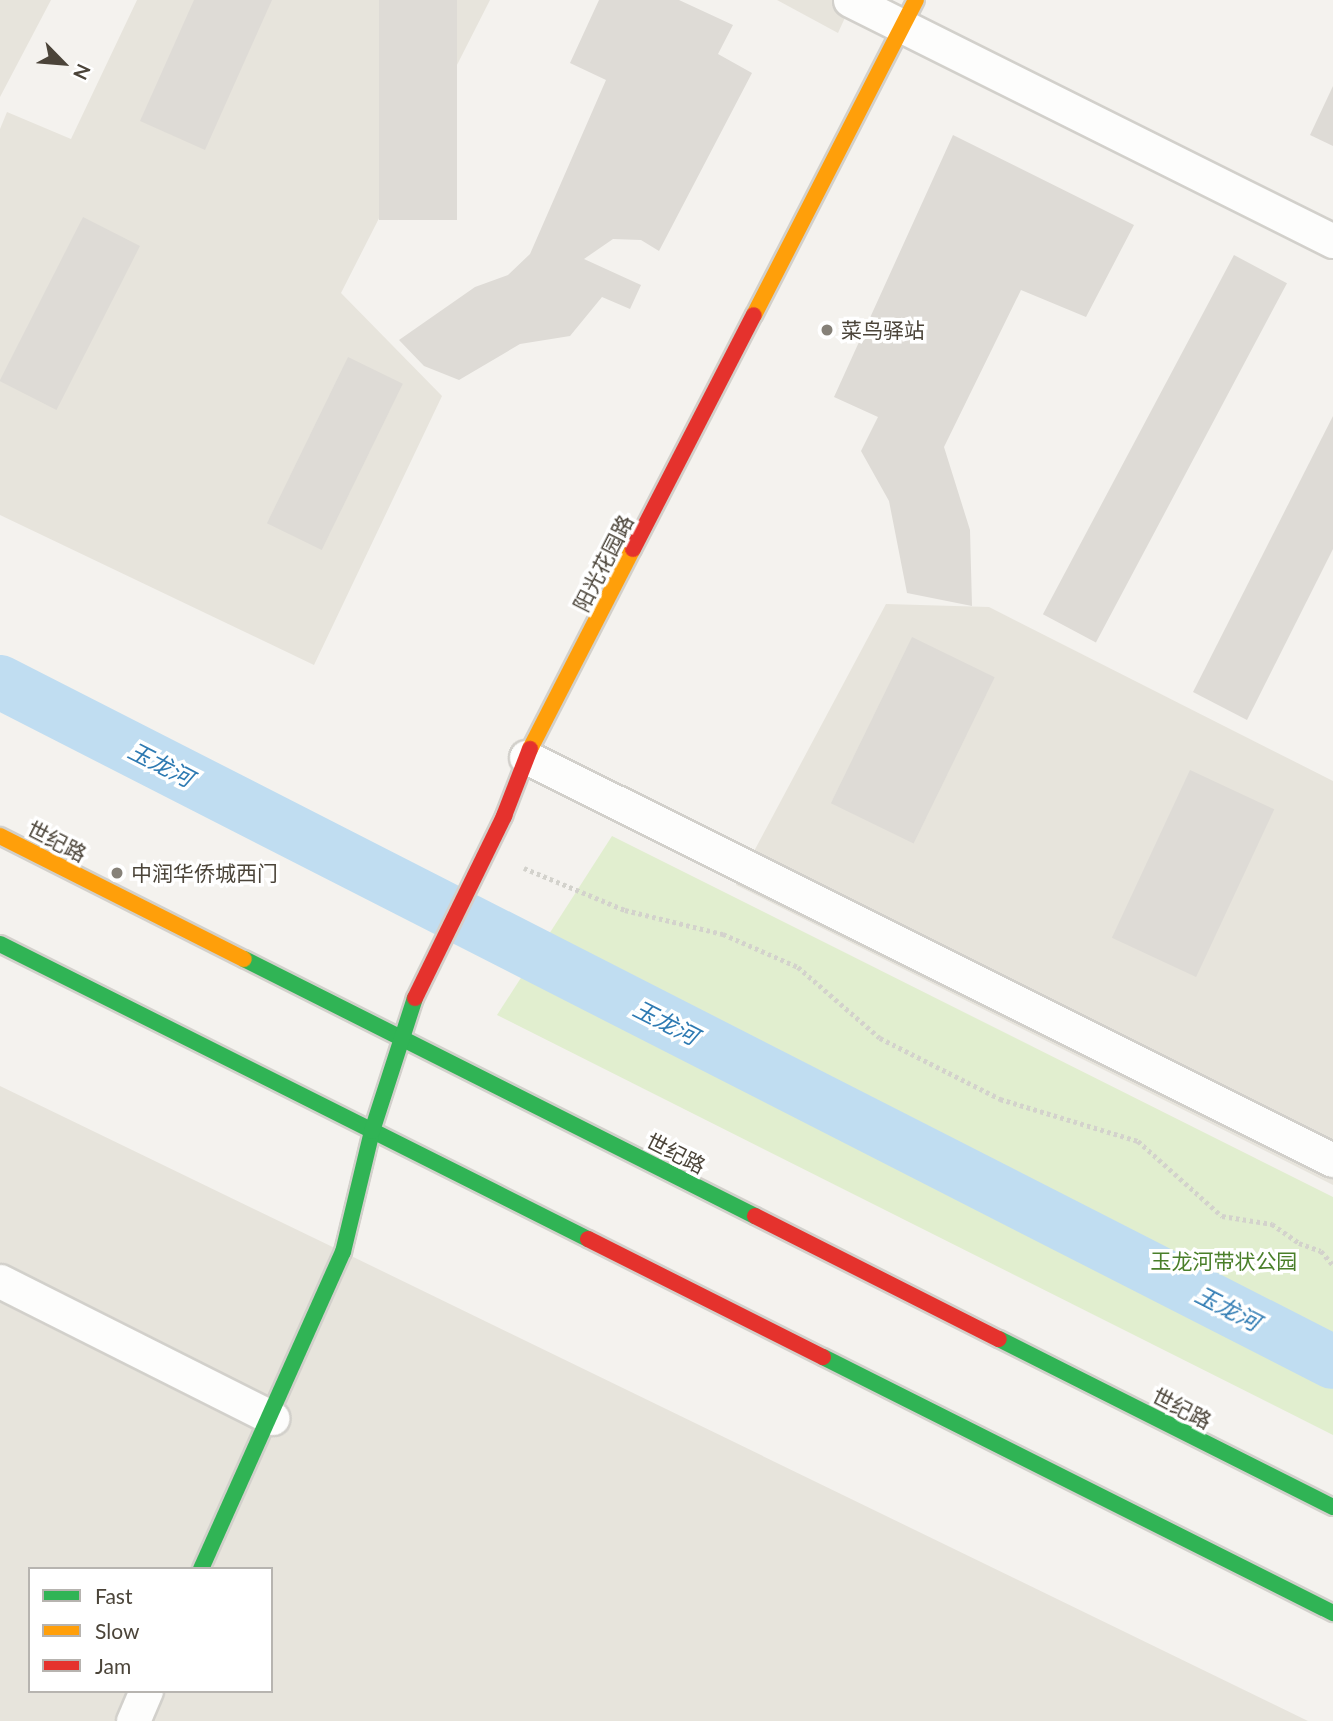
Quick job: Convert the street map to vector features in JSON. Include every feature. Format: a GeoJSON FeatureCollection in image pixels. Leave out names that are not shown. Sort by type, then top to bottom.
{"type":"FeatureCollection","features":[{"type":"Feature","properties":{"kind":"main road","name":"阳光花园路"},"geometry":{"type":"LineString","coordinates":[[202,1567],[272,1418],[343,1252],[372,1131],[414,999],[504,816],[526,757],[909,14]]}},
{"type":"Feature","properties":{"kind":"main road","name":"世纪路"},"geometry":{"type":"LineString","coordinates":[[0,836],[402,1042],[1333,1507]]}},
{"type":"Feature","properties":{"kind":"main road"},"geometry":{"type":"LineString","coordinates":[[0,944],[1333,1613]]}},
{"type":"Feature","properties":{"kind":"street"},"geometry":{"type":"LineString","coordinates":[[850,0],[909,14],[1333,241]]}},
{"type":"Feature","properties":{"kind":"street"},"geometry":{"type":"LineString","coordinates":[[526,757],[1333,1160]]}},
{"type":"Feature","properties":{"kind":"street"},"geometry":{"type":"LineString","coordinates":[[0,1281],[272,1418]]}},
{"type":"Feature","properties":{"kind":"street"},"geometry":{"type":"LineString","coordinates":[[133,1721],[145,1693]]}},
{"type":"Feature","properties":{"kind":"path"},"geometry":{"type":"LineString","coordinates":[[524,867],[625,910],[723,934],[798,967],[880,1038],[1000,1098],[1138,1141],[1222,1216],[1272,1224],[1299,1243],[1321,1251],[1333,1265]]}},
{"type":"Feature","properties":{"kind":"shaded area"},"geometry":{"type":"Polygon","coordinates":[[[0,0],[51,0],[0,97],[0,0]]]}},
{"type":"Feature","properties":{"kind":"shaded area"},"geometry":{"type":"Polygon","coordinates":[[[137,0],[490,0],[341,293],[442,396],[314,665],[0,515],[0,129],[7,112],[71,139],[137,0]]]}},
{"type":"Feature","properties":{"kind":"shaded area"},"geometry":{"type":"Polygon","coordinates":[[[777,0],[853,0],[838,33],[777,0]]]}},
{"type":"Feature","properties":{"kind":"shaded area"},"geometry":{"type":"Polygon","coordinates":[[[886,604],[989,607],[1333,781],[1333,1185],[736,885],[886,604]]]}},
{"type":"Feature","properties":{"kind":"shaded area"},"geometry":{"type":"Polygon","coordinates":[[[0,1086],[1308,1721],[0,1721],[0,1086]]]}},
{"type":"Feature","properties":{"kind":"green space","name":"玉龙河带状公园"},"geometry":{"type":"Polygon","coordinates":[[[612,836],[1333,1197],[1333,1435],[497,1015],[612,836]]]}},
{"type":"Feature","properties":{"kind":"building"},"geometry":{"type":"Polygon","coordinates":[[[194,0],[272,0],[205,150],[140,121],[194,0]]]}},
{"type":"Feature","properties":{"kind":"building"},"geometry":{"type":"Polygon","coordinates":[[[379,0],[457,0],[457,220],[379,220],[379,0]]]}},
{"type":"Feature","properties":{"kind":"building"},"geometry":{"type":"Polygon","coordinates":[[[599,0],[679,0],[733,25],[718,54],[752,73],[659,251],[641,240],[613,239],[584,259],[641,285],[630,309],[602,297],[570,336],[520,344],[459,380],[424,366],[399,340],[475,287],[508,275],[530,254],[606,80],[570,63],[599,0]]]}},
{"type":"Feature","properties":{"kind":"building"},"geometry":{"type":"Polygon","coordinates":[[[1333,86],[1333,146],[1310,135],[1333,86]]]}},
{"type":"Feature","properties":{"kind":"building"},"geometry":{"type":"Polygon","coordinates":[[[953,135],[1134,225],[1086,317],[1021,290],[944,447],[970,530],[972,606],[907,593],[889,501],[861,451],[878,417],[834,397],[953,135]]]}},
{"type":"Feature","properties":{"kind":"building"},"geometry":{"type":"Polygon","coordinates":[[[83,217],[140,246],[56,410],[0,380],[83,217]]]}},
{"type":"Feature","properties":{"kind":"building"},"geometry":{"type":"Polygon","coordinates":[[[1234,255],[1287,283],[1096,643],[1043,614],[1234,255]]]}},
{"type":"Feature","properties":{"kind":"building"},"geometry":{"type":"Polygon","coordinates":[[[348,357],[403,384],[322,550],[267,523],[348,357]]]}},
{"type":"Feature","properties":{"kind":"building"},"geometry":{"type":"Polygon","coordinates":[[[1333,416],[1333,549],[1247,720],[1193,692],[1333,416]]]}},
{"type":"Feature","properties":{"kind":"building"},"geometry":{"type":"Polygon","coordinates":[[[912,637],[995,677],[914,844],[831,803],[912,637]]]}},
{"type":"Feature","properties":{"kind":"building"},"geometry":{"type":"Polygon","coordinates":[[[1190,770],[1274,809],[1196,977],[1112,938],[1190,770]]]}},
{"type":"Feature","properties":{"kind":"waterway","name":"玉龙河"},"geometry":{"type":"LineString","coordinates":[[0,682],[1333,1362]]}},
{"type":"Feature","properties":{"kind":"traffic: fast"},"geometry":{"type":"LineString","coordinates":[[0,944],[588,1239]]}},
{"type":"Feature","properties":{"kind":"traffic: fast"},"geometry":{"type":"LineString","coordinates":[[244,959],[755,1216]]}},
{"type":"Feature","properties":{"kind":"traffic: fast"},"geometry":{"type":"LineString","coordinates":[[202,1567],[343,1252],[372,1131],[415,998]]}},
{"type":"Feature","properties":{"kind":"traffic: fast"},"geometry":{"type":"LineString","coordinates":[[999,1339],[1333,1507]]}},
{"type":"Feature","properties":{"kind":"traffic: fast"},"geometry":{"type":"LineString","coordinates":[[823,1357],[1333,1613]]}},
{"type":"Feature","properties":{"kind":"traffic: slow"},"geometry":{"type":"LineString","coordinates":[[754,315],[916,0]]}},
{"type":"Feature","properties":{"kind":"traffic: slow"},"geometry":{"type":"LineString","coordinates":[[530,749],[633,549]]}},
{"type":"Feature","properties":{"kind":"traffic: slow"},"geometry":{"type":"LineString","coordinates":[[0,836],[244,959]]}},
{"type":"Feature","properties":{"kind":"traffic: jam"},"geometry":{"type":"LineString","coordinates":[[633,549],[754,315]]}},
{"type":"Feature","properties":{"kind":"traffic: jam"},"geometry":{"type":"LineString","coordinates":[[415,998],[504,816],[530,749]]}},
{"type":"Feature","properties":{"kind":"traffic: jam"},"geometry":{"type":"LineString","coordinates":[[755,1216],[999,1339]]}},
{"type":"Feature","properties":{"kind":"traffic: jam"},"geometry":{"type":"LineString","coordinates":[[588,1239],[823,1357]]}},
{"type":"Feature","properties":{"kind":"place","name":"菜鸟驿站"},"geometry":{"type":"Point","coordinates":[827,330]}},
{"type":"Feature","properties":{"kind":"place","name":"中润华侨城西门"},"geometry":{"type":"Point","coordinates":[117,873]}}]}
